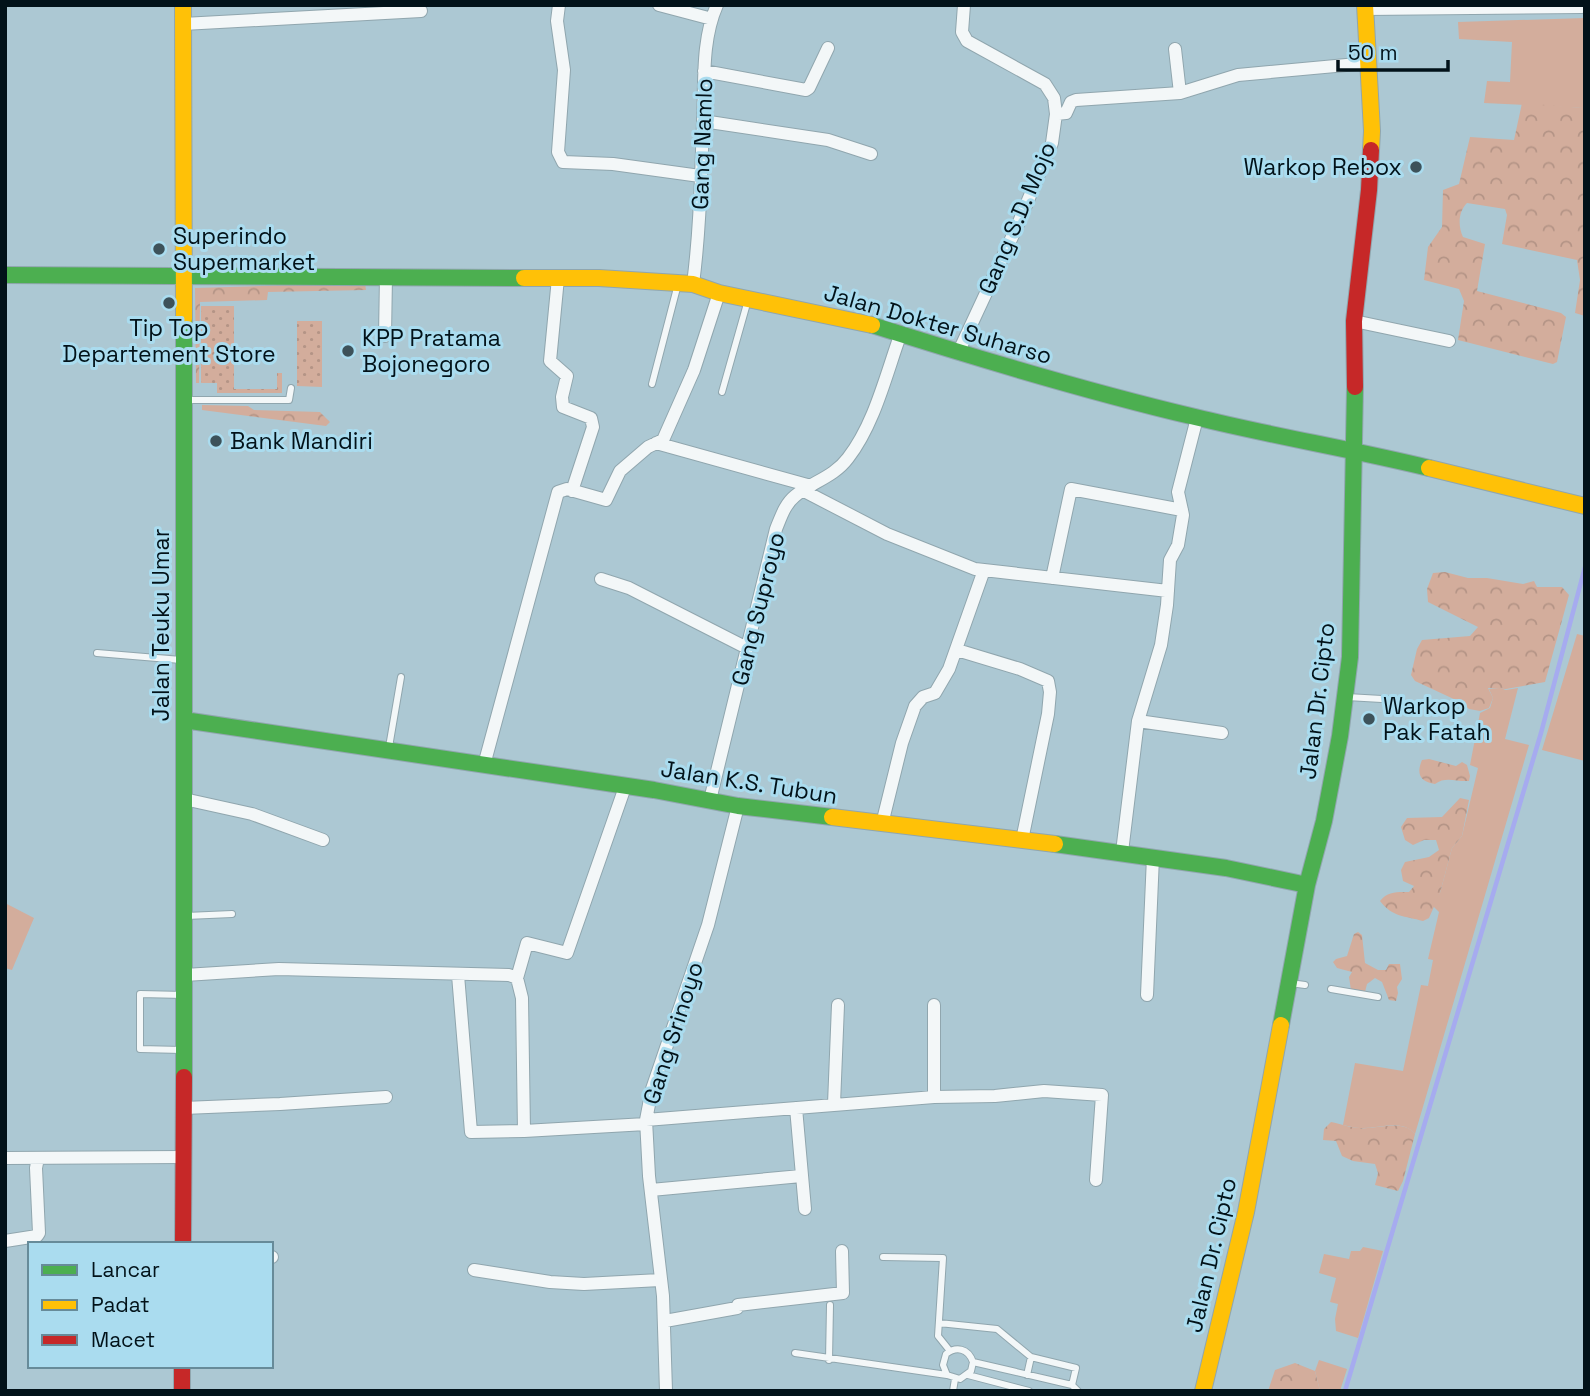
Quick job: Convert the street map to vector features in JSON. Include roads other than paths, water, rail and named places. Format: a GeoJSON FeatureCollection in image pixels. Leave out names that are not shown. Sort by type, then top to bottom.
{"type":"FeatureCollection","features":[{"type":"Feature","properties":{"kind":"street","name":"Jalan Teuku Umar"},"geometry":{"type":"LineString","coordinates":[[183,5],[183,1242]]}},
{"type":"Feature","properties":{"kind":"street"},"geometry":{"type":"LineString","coordinates":[[559,5],[558,21],[564,70],[558,152],[563,162],[613,164],[700,176]]}},
{"type":"Feature","properties":{"kind":"street"},"geometry":{"type":"LineString","coordinates":[[659,5],[712,19]]}},
{"type":"Feature","properties":{"kind":"street","name":"Gang Namlo"},"geometry":{"type":"LineString","coordinates":[[686,284],[700,232],[704,71],[712,19],[718,5]]}},
{"type":"Feature","properties":{"kind":"street","name":"Gang S.D. Mojo"},"geometry":{"type":"LineString","coordinates":[[959,351],[1024,211],[1052,143],[1056,114],[1054,98],[1045,84],[967,41],[962,32],[964,5]]}},
{"type":"Feature","properties":{"kind":"street"},"geometry":{"type":"LineString","coordinates":[[1365,7],[1582,7]]}},
{"type":"Feature","properties":{"kind":"street","name":"Jalan Dr. Cipto"},"geometry":{"type":"LineString","coordinates":[[1203,1391],[1246,1212],[1307,885],[1324,821],[1340,736],[1350,657],[1355,450],[1354,321],[1370,178],[1372,131],[1365,7]]}},
{"type":"Feature","properties":{"kind":"street"},"geometry":{"type":"LineString","coordinates":[[183,24],[421,11]]}},
{"type":"Feature","properties":{"kind":"street"},"geometry":{"type":"LineString","coordinates":[[704,71],[806,90],[828,48]]}},
{"type":"Feature","properties":{"kind":"street"},"geometry":{"type":"LineString","coordinates":[[1175,49],[1180,93]]}},
{"type":"Feature","properties":{"kind":"street"},"geometry":{"type":"LineString","coordinates":[[1056,114],[1068,112],[1071,102],[1076,100],[1180,93],[1238,75],[1368,63]]}},
{"type":"Feature","properties":{"kind":"street"},"geometry":{"type":"LineString","coordinates":[[703,121],[828,140],[872,154]]}},
{"type":"Feature","properties":{"kind":"street","name":"Jalan Dokter Suharso"},"geometry":{"type":"LineString","coordinates":[[5,275],[558,278],[686,284],[855,320],[1051,382],[1197,418],[1355,450],[1584,506]]}},
{"type":"Feature","properties":{"kind":"street"},"geometry":{"type":"LineString","coordinates":[[386,276],[386,336]]}},
{"type":"Feature","properties":{"kind":"street"},"geometry":{"type":"LineString","coordinates":[[558,278],[550,360],[566,376],[563,407],[591,418],[593,427],[572,491]]}},
{"type":"Feature","properties":{"kind":"street"},"geometry":{"type":"LineString","coordinates":[[484,765],[558,492],[572,491],[606,500],[620,471],[648,446],[663,440],[694,370],[719,293]]}},
{"type":"Feature","properties":{"kind":"street"},"geometry":{"type":"LineString","coordinates":[[1354,321],[1449,341]]}},
{"type":"Feature","properties":{"kind":"street","name":"Gang Suproyo"},"geometry":{"type":"LineString","coordinates":[[710,800],[776,529],[785,508],[794,497],[827,477],[847,460],[866,429],[901,333]]}},
{"type":"Feature","properties":{"kind":"street"},"geometry":{"type":"LineString","coordinates":[[1122,852],[1138,721],[1161,645],[1170,560],[1178,545],[1182,510],[1178,492],[1197,418]]}},
{"type":"Feature","properties":{"kind":"street"},"geometry":{"type":"LineString","coordinates":[[656,443],[808,489],[887,534],[975,569],[1168,591]]}},
{"type":"Feature","properties":{"kind":"street"},"geometry":{"type":"LineString","coordinates":[[1052,578],[1071,489],[1182,510]]}},
{"type":"Feature","properties":{"kind":"street"},"geometry":{"type":"LineString","coordinates":[[882,824],[902,744],[915,706],[923,697],[934,693],[949,669],[984,570]]}},
{"type":"Feature","properties":{"kind":"street"},"geometry":{"type":"LineString","coordinates":[[601,579],[628,588],[747,648]]}},
{"type":"Feature","properties":{"kind":"street"},"geometry":{"type":"LineString","coordinates":[[957,650],[1020,669],[1048,681],[1048,713],[1022,840]]}},
{"type":"Feature","properties":{"kind":"street","name":"Jalan K.S. Tubun"},"geometry":{"type":"LineString","coordinates":[[184,720],[625,786],[738,806],[1122,852],[1226,868],[1307,885]]}},
{"type":"Feature","properties":{"kind":"street"},"geometry":{"type":"LineString","coordinates":[[1138,721],[1222,733]]}},
{"type":"Feature","properties":{"kind":"street"},"geometry":{"type":"LineString","coordinates":[[524,1131],[524,1029],[522,998],[517,978],[527,943],[567,953],[625,786]]}},
{"type":"Feature","properties":{"kind":"street"},"geometry":{"type":"LineString","coordinates":[[184,799],[252,814],[323,840]]}},
{"type":"Feature","properties":{"kind":"street","name":"Gang Srinoyo"},"geometry":{"type":"LineString","coordinates":[[666,1391],[665,1321],[646,1122],[652,1088],[708,925],[738,806]]}},
{"type":"Feature","properties":{"kind":"street"},"geometry":{"type":"LineString","coordinates":[[1147,995],[1153,857]]}},
{"type":"Feature","properties":{"kind":"street"},"geometry":{"type":"LineString","coordinates":[[184,975],[279,969],[509,975],[517,978]]}},
{"type":"Feature","properties":{"kind":"street"},"geometry":{"type":"LineString","coordinates":[[458,975],[471,1132],[646,1122],[934,1097],[995,1096],[1044,1091],[1102,1095],[1096,1180]]}},
{"type":"Feature","properties":{"kind":"street"},"geometry":{"type":"LineString","coordinates":[[834,1104],[838,1005]]}},
{"type":"Feature","properties":{"kind":"street"},"geometry":{"type":"LineString","coordinates":[[934,1005],[934,1097]]}},
{"type":"Feature","properties":{"kind":"street"},"geometry":{"type":"LineString","coordinates":[[184,1108],[386,1097]]}},
{"type":"Feature","properties":{"kind":"street"},"geometry":{"type":"LineString","coordinates":[[796,1108],[805,1209]]}},
{"type":"Feature","properties":{"kind":"street"},"geometry":{"type":"LineString","coordinates":[[5,1158],[183,1157]]}},
{"type":"Feature","properties":{"kind":"street"},"geometry":{"type":"LineString","coordinates":[[5,1241],[37,1236],[39,1233],[36,1168],[38,1158]]}},
{"type":"Feature","properties":{"kind":"street"},"geometry":{"type":"LineString","coordinates":[[651,1190],[801,1176]]}},
{"type":"Feature","properties":{"kind":"street"},"geometry":{"type":"LineString","coordinates":[[665,1321],[737,1308],[738,1305],[843,1293],[842,1251]]}},
{"type":"Feature","properties":{"kind":"street"},"geometry":{"type":"LineString","coordinates":[[474,1270],[573,1283],[660,1280]]}},
{"type":"Feature","properties":{"kind":"street"},"geometry":{"type":"LineString","coordinates":[[182,1391],[183,1368]]}},
{"type":"Feature","properties":{"kind":"lane"},"geometry":{"type":"LineString","coordinates":[[652,384],[686,284]]}},
{"type":"Feature","properties":{"kind":"lane"},"geometry":{"type":"LineString","coordinates":[[722,392],[749,298]]}},
{"type":"Feature","properties":{"kind":"lane"},"geometry":{"type":"LineString","coordinates":[[183,400],[289,400],[291,388]]}},
{"type":"Feature","properties":{"kind":"lane"},"geometry":{"type":"LineString","coordinates":[[97,653],[183,661]]}},
{"type":"Feature","properties":{"kind":"lane"},"geometry":{"type":"LineString","coordinates":[[389,752],[401,677]]}},
{"type":"Feature","properties":{"kind":"lane"},"geometry":{"type":"LineString","coordinates":[[1345,697],[1399,700]]}},
{"type":"Feature","properties":{"kind":"lane"},"geometry":{"type":"LineString","coordinates":[[184,916],[232,914]]}},
{"type":"Feature","properties":{"kind":"lane"},"geometry":{"type":"LineString","coordinates":[[1288,982],[1305,985]]}},
{"type":"Feature","properties":{"kind":"lane"},"geometry":{"type":"LineString","coordinates":[[1331,989],[1378,997]]}},
{"type":"Feature","properties":{"kind":"lane"},"geometry":{"type":"LineString","coordinates":[[184,1050],[140,1049],[140,994],[185,995]]}},
{"type":"Feature","properties":{"kind":"lane"},"geometry":{"type":"LineString","coordinates":[[883,1257],[943,1258],[938,1336],[950,1351]]}},
{"type":"Feature","properties":{"kind":"lane"},"geometry":{"type":"LineString","coordinates":[[830,1305],[830,1360]]}},
{"type":"Feature","properties":{"kind":"lane"},"geometry":{"type":"LineString","coordinates":[[939,1323],[997,1329],[1031,1357],[1076,1368],[1075,1388],[973,1362]]}},
{"type":"Feature","properties":{"kind":"lane"},"geometry":{"type":"LineString","coordinates":[[947,1375],[943,1365],[946,1354],[962,1349],[971,1356],[973,1362],[968,1375]]}},
{"type":"Feature","properties":{"kind":"lane"},"geometry":{"type":"LineString","coordinates":[[795,1353],[947,1375],[955,1379],[968,1375],[1029,1391]]}},
{"type":"Feature","properties":{"kind":"lane"},"geometry":{"type":"LineString","coordinates":[[1027,1375],[1031,1357]]}},
{"type":"Feature","properties":{"kind":"lane"},"geometry":{"type":"LineString","coordinates":[[953,1391],[955,1379]]}},
{"type":"Feature","properties":{"kind":"lane"},"geometry":{"type":"LineString","coordinates":[[992,1391],[994,1382]]}},
{"type":"Feature","properties":{"kind":"waterway"},"geometry":{"type":"LineString","coordinates":[[1345,1391],[1541,733],[1585,567]]}},
{"type":"Feature","properties":{"kind":"place","name":"Warkop Rebox"},"geometry":{"type":"Point","coordinates":[1416,167]}},
{"type":"Feature","properties":{"kind":"place","name":"Superindo Supermarket"},"geometry":{"type":"Point","coordinates":[159,249]}},
{"type":"Feature","properties":{"kind":"place","name":"Tip Top Departement Store"},"geometry":{"type":"Point","coordinates":[169,303]}},
{"type":"Feature","properties":{"kind":"place","name":"KPP Pratama Bojonegoro"},"geometry":{"type":"Point","coordinates":[348,351]}},
{"type":"Feature","properties":{"kind":"place","name":"Bank Mandiri"},"geometry":{"type":"Point","coordinates":[216,441]}},
{"type":"Feature","properties":{"kind":"place","name":"Warkop Pak Fatah"},"geometry":{"type":"Point","coordinates":[1369,719]}}]}
